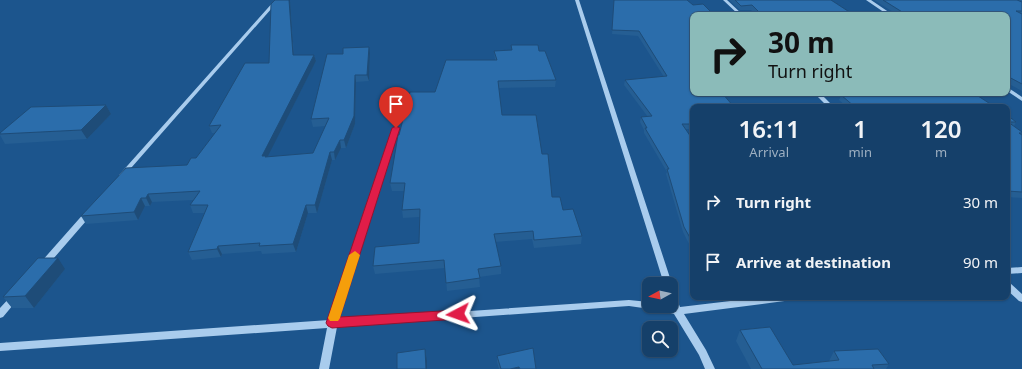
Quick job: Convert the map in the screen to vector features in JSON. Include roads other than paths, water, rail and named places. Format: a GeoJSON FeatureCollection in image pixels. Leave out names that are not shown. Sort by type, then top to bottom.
{"type":"FeatureCollection","features":[{"type":"Feature","properties":{"kind":"street"},"geometry":{"type":"LineString","coordinates":[[115,184],[277,0]]}},
{"type":"Feature","properties":{"kind":"street"},"geometry":{"type":"LineString","coordinates":[[577,0],[666,277]]}},
{"type":"Feature","properties":{"kind":"street"},"geometry":{"type":"LineString","coordinates":[[726,0],[738,12]]}},
{"type":"Feature","properties":{"kind":"street"},"geometry":{"type":"LineString","coordinates":[[868,0],[887,12]]}},
{"type":"Feature","properties":{"kind":"street"},"geometry":{"type":"LineString","coordinates":[[1010,91],[1022,99]]}},
{"type":"Feature","properties":{"kind":"street"},"geometry":{"type":"LineString","coordinates":[[820,96],[828,104]]}},
{"type":"Feature","properties":{"kind":"street"},"geometry":{"type":"LineString","coordinates":[[324,369],[332,323],[396,128]]}},
{"type":"Feature","properties":{"kind":"street"},"geometry":{"type":"LineString","coordinates":[[36,272],[94,207]]}},
{"type":"Feature","properties":{"kind":"street"},"geometry":{"type":"LineString","coordinates":[[1010,271],[1022,270]]}},
{"type":"Feature","properties":{"kind":"street"},"geometry":{"type":"LineString","coordinates":[[1010,288],[1022,299]]}},
{"type":"Feature","properties":{"kind":"street"},"geometry":{"type":"LineString","coordinates":[[0,314],[21,290]]}},
{"type":"Feature","properties":{"kind":"street"},"geometry":{"type":"LineString","coordinates":[[678,311],[767,300]]}},
{"type":"Feature","properties":{"kind":"street"},"geometry":{"type":"LineString","coordinates":[[0,347],[629,303],[642,305]]}},
{"type":"Feature","properties":{"kind":"street"},"geometry":{"type":"LineString","coordinates":[[678,313],[703,353],[710,369]]}}]}
